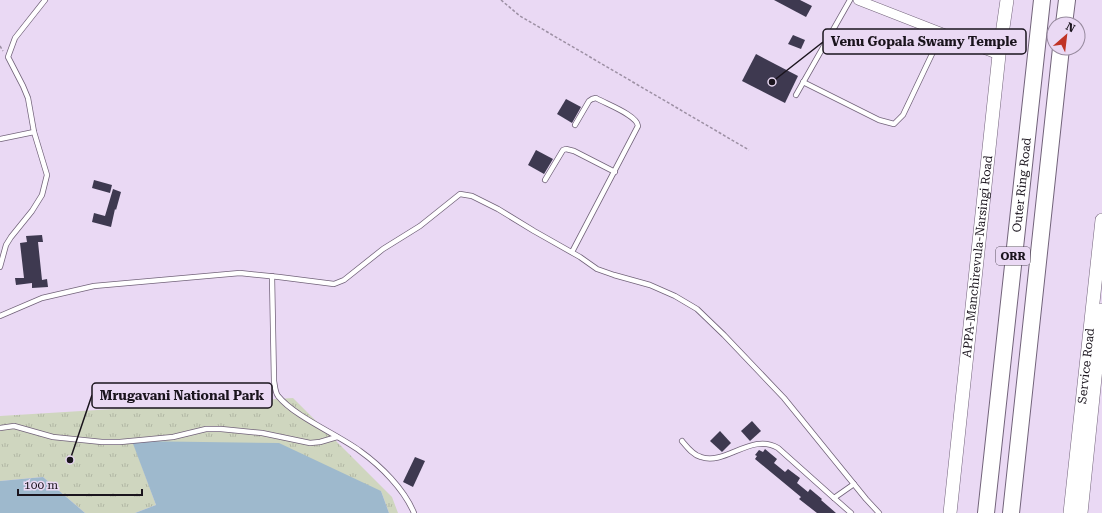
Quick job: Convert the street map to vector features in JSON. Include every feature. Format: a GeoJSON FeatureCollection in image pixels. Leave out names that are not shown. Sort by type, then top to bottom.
{"type":"FeatureCollection","features":[{"type":"Feature","properties":{"kind":"highway","name":"Outer Ring Road"},"geometry":{"type":"LineString","coordinates":[[986,513],[1042,0]]}},
{"type":"Feature","properties":{"kind":"highway"},"geometry":{"type":"LineString","coordinates":[[1065,16],[1067,0]]}},
{"type":"Feature","properties":{"kind":"highway","name":"Outer Ring Road"},"geometry":{"type":"LineString","coordinates":[[1011,513],[1060,56]]}},
{"type":"Feature","properties":{"kind":"main road","name":"APPA-Manchirevula-Narsingi Road"},"geometry":{"type":"LineString","coordinates":[[950,513],[999,55],[1007,0]]}},
{"type":"Feature","properties":{"kind":"main road","name":"Service Road"},"geometry":{"type":"LineString","coordinates":[[1070,513],[1102,220]]}},
{"type":"Feature","properties":{"kind":"main road","name":"Service Road"},"geometry":{"type":"LineString","coordinates":[[1081,513],[1102,310]]}},
{"type":"Feature","properties":{"kind":"street"},"geometry":{"type":"LineString","coordinates":[[858,0],[999,55]]}},
{"type":"Feature","properties":{"kind":"lane"},"geometry":{"type":"LineString","coordinates":[[0,267],[6,246],[11,237],[32,211],[42,195],[47,175],[34,132],[28,98],[24,86],[8,57],[15,38],[45,0]]}},
{"type":"Feature","properties":{"kind":"lane"},"geometry":{"type":"LineString","coordinates":[[796,95],[850,0]]}},
{"type":"Feature","properties":{"kind":"lane"},"geometry":{"type":"LineString","coordinates":[[803,82],[878,120],[894,124],[903,115],[942,33]]}},
{"type":"Feature","properties":{"kind":"lane"},"geometry":{"type":"LineString","coordinates":[[572,252],[615,172],[638,126],[638,123],[596,98],[590,101],[575,125]]}},
{"type":"Feature","properties":{"kind":"lane"},"geometry":{"type":"LineString","coordinates":[[0,139],[34,132]]}},
{"type":"Feature","properties":{"kind":"lane"},"geometry":{"type":"LineString","coordinates":[[545,180],[563,150],[566,148],[615,172]]}},
{"type":"Feature","properties":{"kind":"lane"},"geometry":{"type":"LineString","coordinates":[[0,316],[42,298],[94,286],[240,273],[334,284],[344,280],[383,249],[420,226],[460,194],[472,196],[498,209],[572,252],[597,269],[650,285],[676,296],[697,309],[784,398],[879,513]]}},
{"type":"Feature","properties":{"kind":"lane"},"geometry":{"type":"LineString","coordinates":[[272,276],[274,381],[277,395],[287,405],[300,414],[361,451],[390,478],[405,495],[414,513]]}},
{"type":"Feature","properties":{"kind":"lane"},"geometry":{"type":"LineString","coordinates":[[0,428],[14,426],[53,437],[108,442],[173,437],[206,429],[262,433],[310,443],[338,437]]}},
{"type":"Feature","properties":{"kind":"lane"},"geometry":{"type":"LineString","coordinates":[[682,441],[695,454],[702,458],[716,458],[761,442],[772,444],[851,513]]}},
{"type":"Feature","properties":{"kind":"lane"},"geometry":{"type":"LineString","coordinates":[[834,498],[854,484]]}},
{"type":"Feature","properties":{"kind":"path"},"geometry":{"type":"LineString","coordinates":[[501,0],[520,16],[749,150]]}},
{"type":"Feature","properties":{"kind":"green space"},"geometry":{"type":"Polygon","coordinates":[[[293,398],[392,497],[398,513],[389,513],[381,491],[133,442],[156,505],[135,513],[85,513],[43,477],[0,481],[0,416],[293,398]]]}},
{"type":"Feature","properties":{"kind":"water"},"geometry":{"type":"Polygon","coordinates":[[[132,441],[279,443],[381,491],[389,513],[135,513],[156,505],[132,441]]]}},
{"type":"Feature","properties":{"kind":"water"},"geometry":{"type":"Polygon","coordinates":[[[43,477],[85,513],[0,513],[0,481],[43,477]]]}},
{"type":"Feature","properties":{"kind":"building"},"geometry":{"type":"Polygon","coordinates":[[[774,0],[800,0],[812,6],[806,17],[774,0]]]}},
{"type":"Feature","properties":{"kind":"building"},"geometry":{"type":"Polygon","coordinates":[[[793,35],[805,40],[801,49],[788,44],[793,35]]]}},
{"type":"Feature","properties":{"kind":"building"},"geometry":{"type":"Polygon","coordinates":[[[756,54],[798,76],[785,103],[742,81],[756,54]]]}},
{"type":"Feature","properties":{"kind":"building"},"geometry":{"type":"Polygon","coordinates":[[[566,99],[581,107],[572,123],[557,114],[566,99]]]}},
{"type":"Feature","properties":{"kind":"building"},"geometry":{"type":"Polygon","coordinates":[[[536,150],[553,159],[544,174],[528,165],[536,150]]]}},
{"type":"Feature","properties":{"kind":"building"},"geometry":{"type":"Polygon","coordinates":[[[94,180],[112,185],[110,193],[92,188],[94,180]]]}},
{"type":"Feature","properties":{"kind":"building"},"geometry":{"type":"Polygon","coordinates":[[[113,189],[121,192],[111,227],[92,222],[94,213],[105,216],[113,189]]]}},
{"type":"Feature","properties":{"kind":"building"},"geometry":{"type":"Polygon","coordinates":[[[42,235],[43,242],[38,242],[42,280],[47,279],[48,287],[32,288],[32,283],[16,285],[15,278],[24,278],[20,243],[27,242],[26,236],[42,235]]]}},
{"type":"Feature","properties":{"kind":"building"},"geometry":{"type":"Polygon","coordinates":[[[752,421],[761,431],[750,441],[741,431],[752,421]]]}},
{"type":"Feature","properties":{"kind":"building"},"geometry":{"type":"Polygon","coordinates":[[[720,431],[731,443],[722,452],[710,441],[720,431]]]}},
{"type":"Feature","properties":{"kind":"building"},"geometry":{"type":"Polygon","coordinates":[[[765,449],[777,459],[774,463],[785,472],[788,469],[800,478],[797,483],[808,492],[810,489],[836,513],[817,513],[799,499],[801,497],[755,459],[757,456],[755,455],[759,450],[763,452],[765,449]]]}},
{"type":"Feature","properties":{"kind":"building"},"geometry":{"type":"Polygon","coordinates":[[[415,457],[425,461],[413,487],[403,482],[415,457]]]}},
{"type":"Feature","properties":{"kind":"place","name":"Venu Gopala Swamy Temple"},"geometry":{"type":"Point","coordinates":[772,82]}},
{"type":"Feature","properties":{"kind":"place","name":"Mrugavani National Park"},"geometry":{"type":"Point","coordinates":[70,460]}}]}
